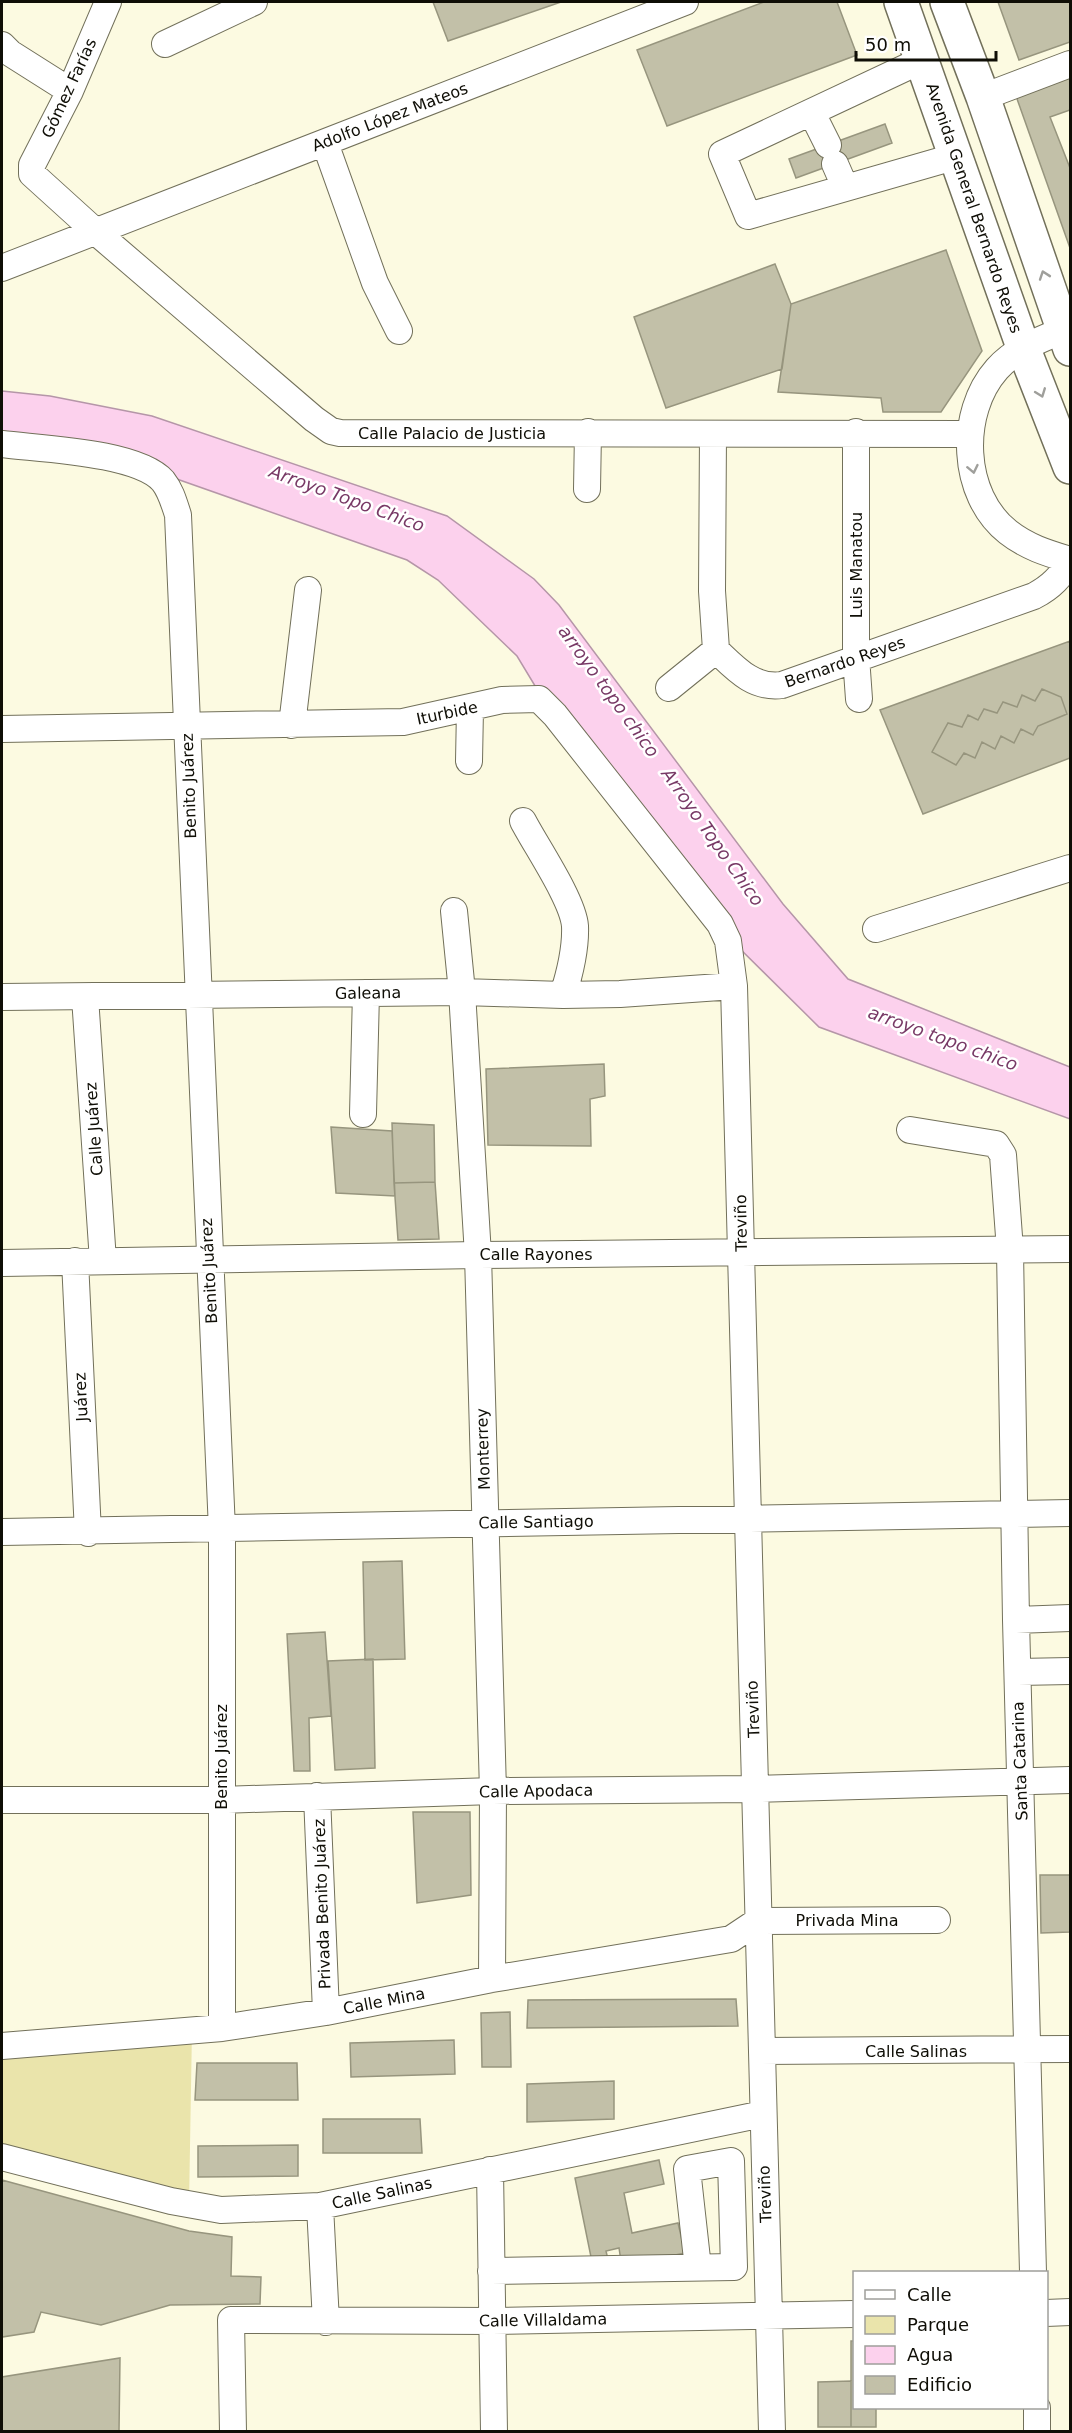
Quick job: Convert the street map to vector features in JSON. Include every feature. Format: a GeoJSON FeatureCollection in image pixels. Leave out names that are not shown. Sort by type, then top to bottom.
{"type":"FeatureCollection","features":[{"type":"Feature","properties":{"kind":"main road","name":"Avenida General Bernardo Reyes"},"geometry":{"type":"LineString","coordinates":[[901,2],[1023,347],[1071,467]]}},
{"type":"Feature","properties":{"kind":"main road","name":"Avenida General Bernardo Reyes"},"geometry":{"type":"LineString","coordinates":[[947,2],[1068,337]]}},
{"type":"Feature","properties":{"kind":"street","name":"Gómez Farías"},"geometry":{"type":"LineString","coordinates":[[32,174],[32,165],[70,91],[108,2]]}},
{"type":"Feature","properties":{"kind":"street"},"geometry":{"type":"LineString","coordinates":[[165,44],[254,2]]}},
{"type":"Feature","properties":{"kind":"street","name":"Adolfo López Mateos"},"geometry":{"type":"LineString","coordinates":[[2,268],[685,2]]}},
{"type":"Feature","properties":{"kind":"street"},"geometry":{"type":"LineString","coordinates":[[2,45],[10,53],[70,91]]}},
{"type":"Feature","properties":{"kind":"street"},"geometry":{"type":"LineString","coordinates":[[922,60],[722,153],[748,216],[957,156]]}},
{"type":"Feature","properties":{"kind":"street"},"geometry":{"type":"LineString","coordinates":[[983,97],[1071,64]]}},
{"type":"Feature","properties":{"kind":"street"},"geometry":{"type":"LineString","coordinates":[[812,112],[845,187]]}},
{"type":"Feature","properties":{"kind":"street"},"geometry":{"type":"LineString","coordinates":[[325,142],[375,283],[399,331]]}},
{"type":"Feature","properties":{"kind":"street","name":"Calle Palacio de Justicia"},"geometry":{"type":"LineString","coordinates":[[32,174],[96,232],[314,419],[340,434],[588,432],[969,434]]}},
{"type":"Feature","properties":{"kind":"street","name":"Avenida General Bernardo Reyes"},"geometry":{"type":"LineString","coordinates":[[1068,337],[1023,347],[996,370],[978,400],[969,434],[971,469],[984,502],[1006,530],[1036,550],[1071,560]]}},
{"type":"Feature","properties":{"kind":"street"},"geometry":{"type":"LineString","coordinates":[[586,489],[588,432]]}},
{"type":"Feature","properties":{"kind":"street","name":"Luis Manatou"},"geometry":{"type":"LineString","coordinates":[[856,432],[856,657],[859,699]]}},
{"type":"Feature","properties":{"kind":"street"},"geometry":{"type":"LineString","coordinates":[[669,688],[716,650],[712,591],[713,434]]}},
{"type":"Feature","properties":{"kind":"street","name":"Benito Juárez"},"geometry":{"type":"LineString","coordinates":[[2,444],[109,458],[152,471],[164,482],[172,495],[178,515],[208,1260],[222,1530],[222,2028]]}},
{"type":"Feature","properties":{"kind":"street","name":"Bernardo Reyes"},"geometry":{"type":"LineString","coordinates":[[716,650],[753,681],[771,686],[782,685],[1034,596],[1048,589],[1060,578],[1071,560]]}},
{"type":"Feature","properties":{"kind":"street"},"geometry":{"type":"LineString","coordinates":[[292,725],[308,590]]}},
{"type":"Feature","properties":{"kind":"street","name":"Iturbide"},"geometry":{"type":"LineString","coordinates":[[2,729],[187,728],[404,722],[502,700],[539,699],[720,924],[728,941],[734,986]]}},
{"type":"Feature","properties":{"kind":"street"},"geometry":{"type":"LineString","coordinates":[[469,761],[470,709]]}},
{"type":"Feature","properties":{"kind":"street"},"geometry":{"type":"LineString","coordinates":[[522,821],[566,901],[575,925],[572,964],[563,995]]}},
{"type":"Feature","properties":{"kind":"street"},"geometry":{"type":"LineString","coordinates":[[876,929],[1071,868]]}},
{"type":"Feature","properties":{"kind":"street","name":"Monterrey"},"geometry":{"type":"LineString","coordinates":[[454,910],[462,992],[478,1255],[493,1791],[492,1979]]}},
{"type":"Feature","properties":{"kind":"street","name":"Galeana"},"geometry":{"type":"LineString","coordinates":[[2,997],[462,992],[563,995],[620,994],[734,986]]}},
{"type":"Feature","properties":{"kind":"street","name":"Treviño"},"geometry":{"type":"LineString","coordinates":[[734,986],[772,2432]]}},
{"type":"Feature","properties":{"kind":"street"},"geometry":{"type":"LineString","coordinates":[[363,1114],[366,993]]}},
{"type":"Feature","properties":{"kind":"street","name":"Calle Juárez"},"geometry":{"type":"LineString","coordinates":[[85,997],[103,1261]]}},
{"type":"Feature","properties":{"kind":"street","name":"Santa Catarina"},"geometry":{"type":"LineString","coordinates":[[910,1130],[996,1143],[1003,1155],[1010,1250],[1016,1620],[1033,2271]]}},
{"type":"Feature","properties":{"kind":"street","name":"Calle Rayones"},"geometry":{"type":"LineString","coordinates":[[2,1263],[1071,1249]]}},
{"type":"Feature","properties":{"kind":"street","name":"Juárez"},"geometry":{"type":"LineString","coordinates":[[75,1261],[88,1533]]}},
{"type":"Feature","properties":{"kind":"street","name":"Calle Santiago"},"geometry":{"type":"LineString","coordinates":[[2,1533],[222,1530],[485,1522],[748,1520],[1071,1513]]}},
{"type":"Feature","properties":{"kind":"street"},"geometry":{"type":"LineString","coordinates":[[1016,1620],[1071,1618]]}},
{"type":"Feature","properties":{"kind":"street"},"geometry":{"type":"LineString","coordinates":[[1018,1672],[1071,1671]]}},
{"type":"Feature","properties":{"kind":"street","name":"Calle Apodaca"},"geometry":{"type":"LineString","coordinates":[[2,1800],[221,1800],[493,1791],[755,1789],[1071,1780]]}},
{"type":"Feature","properties":{"kind":"street","name":"Privada Benito Juárez"},"geometry":{"type":"LineString","coordinates":[[317,1796],[326,2012]]}},
{"type":"Feature","properties":{"kind":"street","name":"Privada Mina"},"geometry":{"type":"LineString","coordinates":[[758,1921],[936,1920]]}},
{"type":"Feature","properties":{"kind":"street","name":"Calle Mina"},"geometry":{"type":"LineString","coordinates":[[2,2046],[222,2028],[326,2012],[492,1979],[731,1939],[758,1921]]}},
{"type":"Feature","properties":{"kind":"street","name":"Calle Salinas"},"geometry":{"type":"LineString","coordinates":[[762,2051],[1071,2049]]}},
{"type":"Feature","properties":{"kind":"street","name":"Calle Salinas"},"geometry":{"type":"LineString","coordinates":[[2,2157],[171,2201],[220,2210],[320,2206],[763,2114]]}},
{"type":"Feature","properties":{"kind":"street"},"geometry":{"type":"LineString","coordinates":[[490,2170],[494,2432]]}},
{"type":"Feature","properties":{"kind":"street"},"geometry":{"type":"LineString","coordinates":[[320,2206],[327,2322]]}},
{"type":"Feature","properties":{"kind":"street"},"geometry":{"type":"LineString","coordinates":[[491,2271],[698,2268]]}},
{"type":"Feature","properties":{"kind":"street"},"geometry":{"type":"LineString","coordinates":[[1048,2313],[1071,2312]]}},
{"type":"Feature","properties":{"kind":"street","name":"Calle Villaldama"},"geometry":{"type":"LineString","coordinates":[[233,2432],[231,2320],[492,2321],[853,2314]]}},
{"type":"Feature","properties":{"kind":"street"},"geometry":{"type":"LineString","coordinates":[[1037,2409],[1038,2432]]}},
{"type":"Feature","properties":{"kind":"green space"},"geometry":{"type":"Polygon","coordinates":[[[192,2030],[189,2205],[2,2156],[2,2046],[192,2030]]]}},
{"type":"Feature","properties":{"kind":"water"},"geometry":{"type":"Polygon","coordinates":[[[2,391],[50,396],[152,416],[447,516],[534,579],[559,605],[783,904],[848,979],[1070,1067],[1070,1119],[819,1027],[728,937],[549,709],[517,656],[438,580],[407,560],[137,465],[2,445],[2,391]]]}},
{"type":"Feature","properties":{"kind":"building"},"geometry":{"type":"Polygon","coordinates":[[[433,2],[561,2],[448,41],[433,2]]]}},
{"type":"Feature","properties":{"kind":"building"},"geometry":{"type":"Polygon","coordinates":[[[764,2],[837,2],[857,55],[667,126],[637,50],[764,2]]]}},
{"type":"Feature","properties":{"kind":"building"},"geometry":{"type":"Polygon","coordinates":[[[998,2],[1070,2],[1070,42],[1019,60],[998,2]]]}},
{"type":"Feature","properties":{"kind":"building"},"geometry":{"type":"Polygon","coordinates":[[[1070,76],[1070,110],[1050,117],[1070,168],[1070,248],[1016,96],[1070,76]]]}},
{"type":"Feature","properties":{"kind":"building"},"geometry":{"type":"Polygon","coordinates":[[[885,124],[892,143],[796,178],[789,159],[885,124]]]}},
{"type":"Feature","properties":{"kind":"building"},"geometry":{"type":"Polygon","coordinates":[[[946,250],[982,351],[941,412],[883,412],[881,398],[778,392],[791,304],[946,250]]]}},
{"type":"Feature","properties":{"kind":"building"},"geometry":{"type":"Polygon","coordinates":[[[775,264],[791,304],[782,369],[666,408],[634,317],[775,264]]]}},
{"type":"Feature","properties":{"kind":"building"},"geometry":{"type":"Polygon","coordinates":[[[1070,641],[1070,758],[923,814],[880,710],[1070,641]]]}},
{"type":"Feature","properties":{"kind":"building"},"geometry":{"type":"Polygon","coordinates":[[[1042,689],[1061,697],[1067,714],[1038,726],[1033,735],[1021,729],[1014,743],[1001,736],[995,749],[982,742],[975,758],[964,753],[956,765],[932,752],[948,723],[962,727],[968,715],[978,720],[984,709],[997,713],[1003,702],[1017,707],[1022,695],[1035,701],[1042,689]]]}},
{"type":"Feature","properties":{"kind":"building"},"geometry":{"type":"Polygon","coordinates":[[[604,1064],[605,1096],[590,1099],[591,1146],[488,1145],[486,1069],[604,1064]]]}},
{"type":"Feature","properties":{"kind":"building"},"geometry":{"type":"Polygon","coordinates":[[[392,1123],[434,1125],[435,1182],[394,1183],[392,1123]]]}},
{"type":"Feature","properties":{"kind":"building"},"geometry":{"type":"Polygon","coordinates":[[[331,1127],[392,1131],[395,1196],[336,1193],[331,1127]]]}},
{"type":"Feature","properties":{"kind":"building"},"geometry":{"type":"Polygon","coordinates":[[[435,1182],[439,1239],[398,1240],[394,1183],[435,1182]]]}},
{"type":"Feature","properties":{"kind":"building"},"geometry":{"type":"Polygon","coordinates":[[[402,1561],[405,1659],[365,1660],[363,1562],[402,1561]]]}},
{"type":"Feature","properties":{"kind":"building"},"geometry":{"type":"Polygon","coordinates":[[[325,1632],[331,1716],[309,1718],[310,1771],[294,1771],[287,1634],[325,1632]]]}},
{"type":"Feature","properties":{"kind":"building"},"geometry":{"type":"Polygon","coordinates":[[[373,1659],[375,1768],[335,1770],[328,1661],[373,1659]]]}},
{"type":"Feature","properties":{"kind":"building"},"geometry":{"type":"Polygon","coordinates":[[[413,1812],[470,1812],[471,1895],[417,1903],[413,1812]]]}},
{"type":"Feature","properties":{"kind":"building"},"geometry":{"type":"Polygon","coordinates":[[[1040,1875],[1070,1875],[1070,1932],[1041,1933],[1040,1875]]]}},
{"type":"Feature","properties":{"kind":"building"},"geometry":{"type":"Polygon","coordinates":[[[736,1999],[738,2026],[527,2028],[528,2000],[736,1999]]]}},
{"type":"Feature","properties":{"kind":"building"},"geometry":{"type":"Polygon","coordinates":[[[510,2012],[511,2067],[482,2067],[481,2013],[510,2012]]]}},
{"type":"Feature","properties":{"kind":"building"},"geometry":{"type":"Polygon","coordinates":[[[454,2040],[455,2074],[351,2077],[350,2043],[454,2040]]]}},
{"type":"Feature","properties":{"kind":"building"},"geometry":{"type":"Polygon","coordinates":[[[197,2063],[297,2063],[298,2100],[195,2100],[197,2063]]]}},
{"type":"Feature","properties":{"kind":"building"},"geometry":{"type":"Polygon","coordinates":[[[614,2081],[614,2119],[527,2122],[527,2084],[614,2081]]]}},
{"type":"Feature","properties":{"kind":"building"},"geometry":{"type":"Polygon","coordinates":[[[323,2119],[420,2119],[422,2153],[323,2153],[323,2119]]]}},
{"type":"Feature","properties":{"kind":"building"},"geometry":{"type":"Polygon","coordinates":[[[298,2145],[298,2176],[198,2177],[198,2146],[298,2145]]]}},
{"type":"Feature","properties":{"kind":"building"},"geometry":{"type":"Polygon","coordinates":[[[659,2160],[664,2184],[624,2193],[632,2233],[678,2223],[685,2253],[640,2262],[621,2261],[619,2248],[606,2251],[609,2264],[593,2267],[575,2178],[659,2160]]]}},
{"type":"Feature","properties":{"kind":"building"},"geometry":{"type":"Polygon","coordinates":[[[2,2180],[189,2231],[232,2237],[231,2276],[261,2277],[260,2304],[170,2305],[101,2325],[41,2312],[34,2332],[2,2337],[2,2180]]]}},
{"type":"Feature","properties":{"kind":"building"},"geometry":{"type":"Polygon","coordinates":[[[851,2341],[853,2341],[853,2409],[876,2409],[876,2427],[851,2427],[851,2341]]]}},
{"type":"Feature","properties":{"kind":"building"},"geometry":{"type":"Polygon","coordinates":[[[120,2358],[119,2432],[2,2432],[2,2377],[120,2358]]]}},
{"type":"Feature","properties":{"kind":"building"},"geometry":{"type":"Polygon","coordinates":[[[851,2381],[851,2427],[818,2427],[818,2382],[851,2381]]]}},
{"type":"Feature","properties":{"kind":"water label","name":"Arroyo Topo Chico"},"geometry":{"type":"Point","coordinates":[347,498]}},
{"type":"Feature","properties":{"kind":"water label","name":"arroyo topo chico"},"geometry":{"type":"Point","coordinates":[609,691]}},
{"type":"Feature","properties":{"kind":"water label","name":"Arroyo Topo Chico"},"geometry":{"type":"Point","coordinates":[713,837]}},
{"type":"Feature","properties":{"kind":"water label","name":"arroyo topo chico"},"geometry":{"type":"Point","coordinates":[943,1038]}}]}
